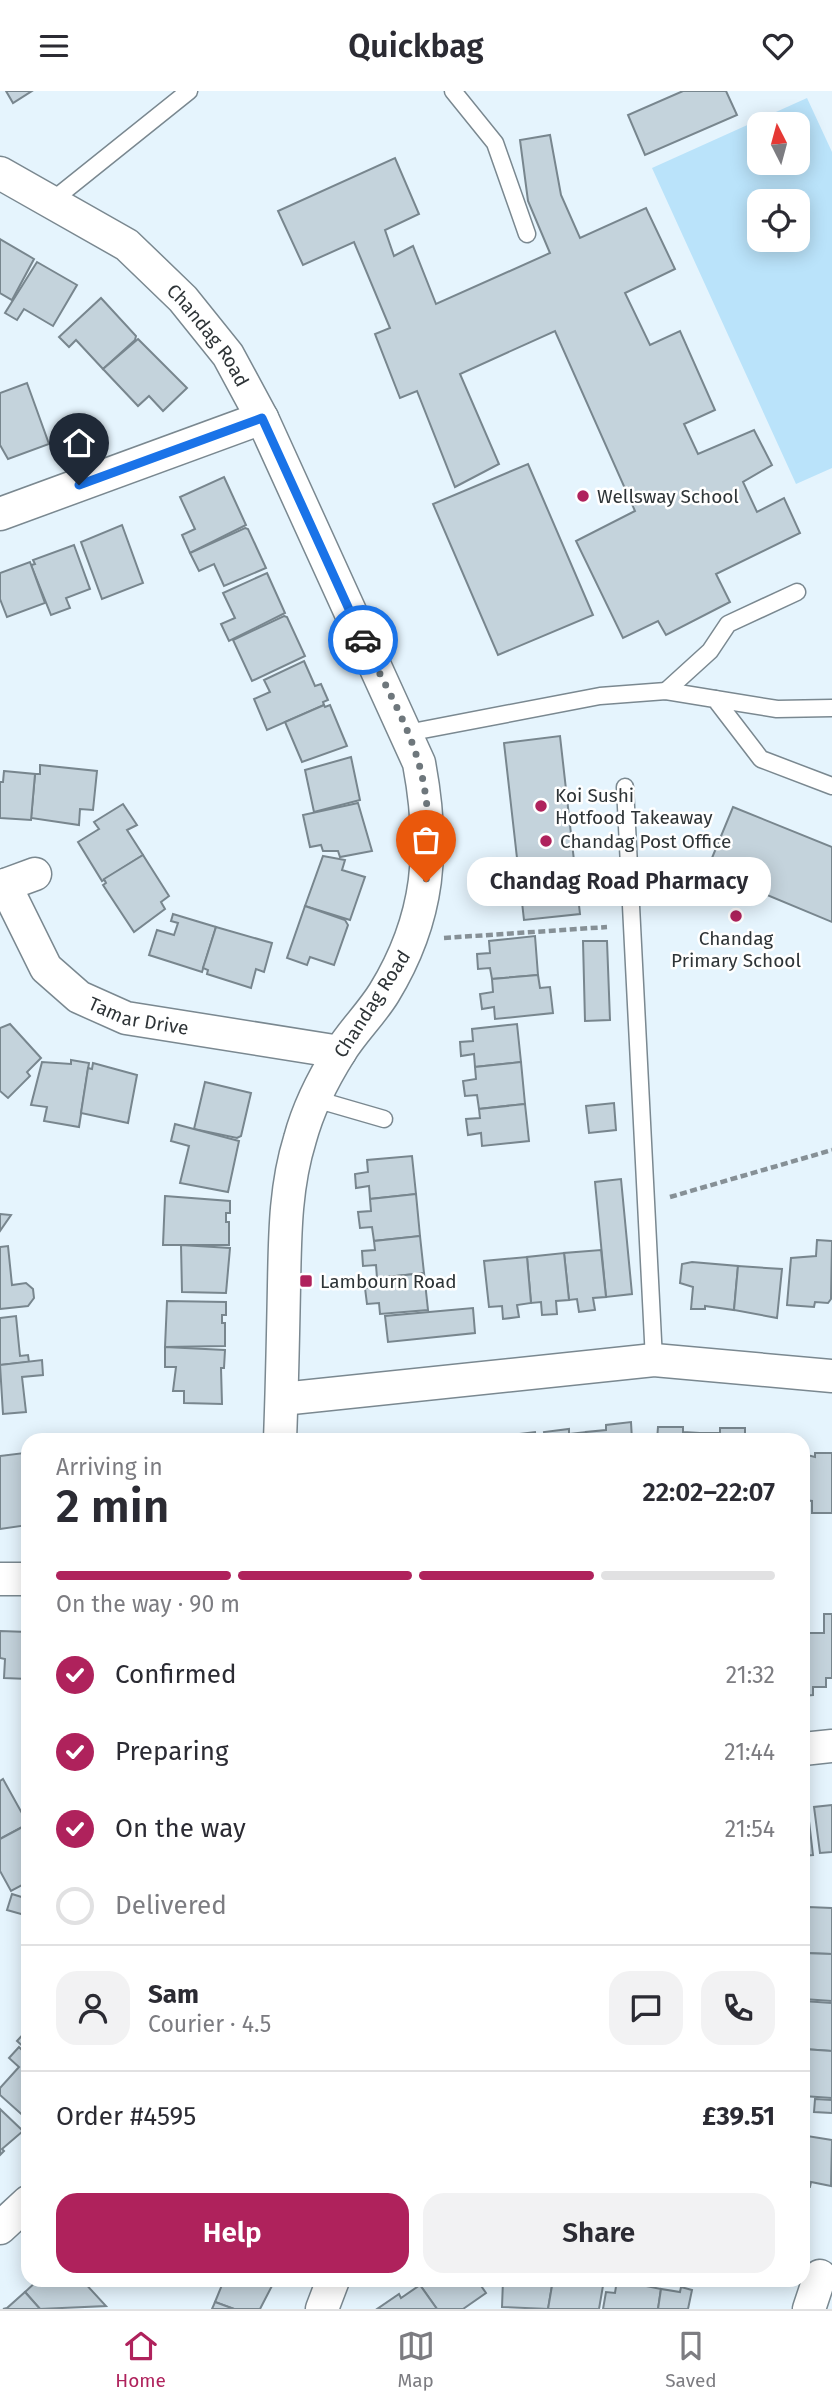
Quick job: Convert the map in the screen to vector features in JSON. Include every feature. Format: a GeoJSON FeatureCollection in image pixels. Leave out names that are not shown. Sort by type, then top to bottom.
{"type":"FeatureCollection","features":[{"type":"Feature","properties":{"kind":"street","name":"Chandag Road"},"geometry":{"type":"LineString","coordinates":[[0,173],[53,200],[127,245],[183,299],[228,355],[262,418],[419,763],[427,806],[429,846],[426,882],[412,941],[383,994],[340,1052],[315,1099],[300,1137],[288,1185],[280,1433]]}},
{"type":"Feature","properties":{"kind":"street"},"geometry":{"type":"LineString","coordinates":[[0,514],[262,418]]}},
{"type":"Feature","properties":{"kind":"street"},"geometry":{"type":"LineString","coordinates":[[3,885],[35,874]]}},
{"type":"Feature","properties":{"kind":"street","name":"Tamar Drive"},"geometry":{"type":"LineString","coordinates":[[3,885],[46,968],[79,997],[126,1018],[340,1052]]}},
{"type":"Feature","properties":{"kind":"street"},"geometry":{"type":"LineString","coordinates":[[282,1399],[654,1360],[832,1376]]}},
{"type":"Feature","properties":{"kind":"street"},"geometry":{"type":"LineString","coordinates":[[0,1579],[21,1579]]}},
{"type":"Feature","properties":{"kind":"street"},"geometry":{"type":"LineString","coordinates":[[810,1748],[832,1746]]}},
{"type":"Feature","properties":{"kind":"street"},"geometry":{"type":"LineString","coordinates":[[0,2228],[21,2208]]}},
{"type":"Feature","properties":{"kind":"street"},"geometry":{"type":"LineString","coordinates":[[810,2309],[818,2276]]}},
{"type":"Feature","properties":{"kind":"street"},"geometry":{"type":"LineString","coordinates":[[322,2309],[330,2287]]}},
{"type":"Feature","properties":{"kind":"lane"},"geometry":{"type":"LineString","coordinates":[[53,200],[189,91]]}},
{"type":"Feature","properties":{"kind":"lane"},"geometry":{"type":"LineString","coordinates":[[453,91],[495,143],[527,234]]}},
{"type":"Feature","properties":{"kind":"lane"},"geometry":{"type":"LineString","coordinates":[[666,691],[710,651],[728,624],[797,592]]}},
{"type":"Feature","properties":{"kind":"lane"},"geometry":{"type":"LineString","coordinates":[[407,733],[600,696],[666,691],[777,709],[832,708]]}},
{"type":"Feature","properties":{"kind":"lane"},"geometry":{"type":"LineString","coordinates":[[715,699],[761,759],[832,786]]}},
{"type":"Feature","properties":{"kind":"lane"},"geometry":{"type":"LineString","coordinates":[[625,787],[654,1360]]}},
{"type":"Feature","properties":{"kind":"lane"},"geometry":{"type":"LineString","coordinates":[[315,1099],[384,1119]]}},
{"type":"Feature","properties":{"kind":"path"},"geometry":{"type":"LineString","coordinates":[[412,941],[632,925]]}},
{"type":"Feature","properties":{"kind":"path"},"geometry":{"type":"LineString","coordinates":[[645,1204],[832,1150]]}},
{"type":"Feature","properties":{"kind":"shaded area"},"geometry":{"type":"Polygon","coordinates":[[[807,98],[832,152],[832,468],[796,484],[652,168],[747,125],[747,175],[810,175],[810,112],[776,112],[807,98]]]}},
{"type":"Feature","properties":{"kind":"building"},"geometry":{"type":"Polygon","coordinates":[[[6,91],[32,91],[13,103],[6,91]]]}},
{"type":"Feature","properties":{"kind":"building"},"geometry":{"type":"Polygon","coordinates":[[[683,91],[726,91],[737,115],[645,155],[628,115],[683,91]]]}},
{"type":"Feature","properties":{"kind":"building"},"geometry":{"type":"Polygon","coordinates":[[[550,135],[561,195],[580,238],[646,208],[675,269],[625,293],[650,345],[680,331],[715,410],[684,424],[698,454],[754,430],[772,465],[743,482],[757,512],[784,498],[800,533],[716,574],[730,602],[666,635],[658,621],[623,638],[576,541],[635,511],[555,331],[460,374],[499,464],[455,487],[417,391],[400,398],[375,334],[390,328],[354,242],[303,265],[278,211],[395,158],[419,214],[385,230],[394,256],[413,246],[436,304],[550,253],[528,201],[520,140],[550,135]]]}},
{"type":"Feature","properties":{"kind":"building"},"geometry":{"type":"Polygon","coordinates":[[[0,239],[34,259],[12,300],[0,293],[0,239]]]}},
{"type":"Feature","properties":{"kind":"building"},"geometry":{"type":"Polygon","coordinates":[[[37,262],[77,285],[53,326],[24,309],[17,320],[5,313],[37,262]]]}},
{"type":"Feature","properties":{"kind":"building"},"geometry":{"type":"Polygon","coordinates":[[[101,298],[136,336],[135,340],[103,369],[76,340],[69,347],[59,337],[101,298]]]}},
{"type":"Feature","properties":{"kind":"building"},"geometry":{"type":"Polygon","coordinates":[[[138,339],[187,388],[163,411],[149,396],[138,406],[103,369],[138,339]]]}},
{"type":"Feature","properties":{"kind":"building"},"geometry":{"type":"Polygon","coordinates":[[[27,383],[49,444],[8,459],[0,445],[0,393],[27,383]]]}},
{"type":"Feature","properties":{"kind":"building"},"geometry":{"type":"Polygon","coordinates":[[[528,464],[593,615],[498,655],[433,504],[528,464]]]}},
{"type":"Feature","properties":{"kind":"building"},"geometry":{"type":"Polygon","coordinates":[[[224,477],[246,525],[190,553],[182,535],[195,529],[180,497],[224,477]]]}},
{"type":"Feature","properties":{"kind":"building"},"geometry":{"type":"Polygon","coordinates":[[[122,525],[143,583],[102,599],[81,542],[122,525]]]}},
{"type":"Feature","properties":{"kind":"building"},"geometry":{"type":"Polygon","coordinates":[[[248,529],[266,568],[224,586],[214,564],[199,571],[190,553],[248,529]]]}},
{"type":"Feature","properties":{"kind":"building"},"geometry":{"type":"Polygon","coordinates":[[[74,545],[90,589],[66,598],[70,608],[51,615],[31,565],[35,564],[33,560],[74,545]]]}},
{"type":"Feature","properties":{"kind":"building"},"geometry":{"type":"Polygon","coordinates":[[[30,562],[45,603],[7,617],[0,599],[0,573],[30,562]]]}},
{"type":"Feature","properties":{"kind":"building"},"geometry":{"type":"Polygon","coordinates":[[[267,573],[285,613],[229,641],[221,624],[235,618],[223,593],[267,573]]]}},
{"type":"Feature","properties":{"kind":"building"},"geometry":{"type":"Polygon","coordinates":[[[287,617],[305,656],[252,681],[233,640],[287,617]]]}},
{"type":"Feature","properties":{"kind":"building"},"geometry":{"type":"Polygon","coordinates":[[[304,661],[315,686],[321,684],[328,700],[323,702],[324,705],[267,730],[254,699],[270,692],[264,680],[304,661]]]}},
{"type":"Feature","properties":{"kind":"building"},"geometry":{"type":"Polygon","coordinates":[[[324,705],[330,705],[347,746],[302,762],[285,722],[324,705]]]}},
{"type":"Feature","properties":{"kind":"building"},"geometry":{"type":"Polygon","coordinates":[[[560,736],[580,914],[524,920],[504,743],[560,736]]]}},
{"type":"Feature","properties":{"kind":"building"},"geometry":{"type":"Polygon","coordinates":[[[351,757],[360,800],[314,812],[305,770],[351,757]]]}},
{"type":"Feature","properties":{"kind":"building"},"geometry":{"type":"Polygon","coordinates":[[[40,765],[97,771],[93,810],[80,809],[79,825],[31,818],[35,774],[40,774],[40,765]]]}},
{"type":"Feature","properties":{"kind":"building"},"geometry":{"type":"Polygon","coordinates":[[[4,771],[35,774],[31,820],[0,818],[0,782],[3,782],[4,771]]]}},
{"type":"Feature","properties":{"kind":"building"},"geometry":{"type":"Polygon","coordinates":[[[358,803],[372,851],[340,857],[338,851],[323,851],[321,845],[310,847],[303,815],[358,803]]]}},
{"type":"Feature","properties":{"kind":"building"},"geometry":{"type":"Polygon","coordinates":[[[123,804],[137,825],[127,830],[143,855],[102,881],[78,842],[99,829],[94,822],[123,804]]]}},
{"type":"Feature","properties":{"kind":"building"},"geometry":{"type":"Polygon","coordinates":[[[733,807],[832,847],[832,922],[707,870],[733,807]]]}},
{"type":"Feature","properties":{"kind":"building"},"geometry":{"type":"Polygon","coordinates":[[[143,855],[169,896],[161,902],[165,909],[134,932],[103,885],[106,883],[104,879],[143,855]]]}},
{"type":"Feature","properties":{"kind":"building"},"geometry":{"type":"Polygon","coordinates":[[[323,856],[345,860],[342,870],[365,877],[350,920],[305,906],[323,856]]]}},
{"type":"Feature","properties":{"kind":"building"},"geometry":{"type":"Polygon","coordinates":[[[305,906],[345,920],[348,925],[334,965],[310,957],[307,965],[287,958],[305,906]]]}},
{"type":"Feature","properties":{"kind":"building"},"geometry":{"type":"Polygon","coordinates":[[[173,914],[216,927],[202,972],[149,955],[157,930],[174,935],[178,923],[171,921],[173,914]]]}},
{"type":"Feature","properties":{"kind":"building"},"geometry":{"type":"Polygon","coordinates":[[[216,927],[272,943],[264,972],[256,969],[251,988],[207,974],[208,970],[203,968],[216,927]]]}},
{"type":"Feature","properties":{"kind":"building"},"geometry":{"type":"Polygon","coordinates":[[[535,936],[538,975],[492,979],[490,968],[478,969],[477,954],[490,953],[489,941],[535,936]]]}},
{"type":"Feature","properties":{"kind":"building"},"geometry":{"type":"Polygon","coordinates":[[[583,941],[607,941],[610,1020],[585,1021],[583,941]]]}},
{"type":"Feature","properties":{"kind":"building"},"geometry":{"type":"Polygon","coordinates":[[[538,975],[540,988],[550,987],[553,1013],[495,1019],[494,1007],[482,1009],[480,994],[493,992],[492,979],[538,975]]]}},
{"type":"Feature","properties":{"kind":"building"},"geometry":{"type":"Polygon","coordinates":[[[10,1024],[41,1058],[27,1072],[30,1076],[8,1098],[0,1091],[0,1028],[10,1024]]]}},
{"type":"Feature","properties":{"kind":"building"},"geometry":{"type":"Polygon","coordinates":[[[517,1024],[521,1062],[475,1067],[474,1054],[461,1056],[460,1042],[473,1041],[472,1029],[517,1024]]]}},
{"type":"Feature","properties":{"kind":"building"},"geometry":{"type":"Polygon","coordinates":[[[71,1060],[89,1063],[79,1127],[44,1121],[47,1107],[31,1105],[42,1062],[71,1064],[71,1060]]]}},
{"type":"Feature","properties":{"kind":"building"},"geometry":{"type":"Polygon","coordinates":[[[521,1062],[525,1104],[479,1109],[477,1095],[465,1096],[463,1081],[476,1079],[475,1067],[521,1062]]]}},
{"type":"Feature","properties":{"kind":"building"},"geometry":{"type":"Polygon","coordinates":[[[93,1063],[137,1075],[128,1123],[81,1113],[88,1068],[92,1069],[93,1063]]]}},
{"type":"Feature","properties":{"kind":"building"},"geometry":{"type":"Polygon","coordinates":[[[205,1082],[251,1093],[241,1136],[237,1138],[194,1129],[205,1082]]]}},
{"type":"Feature","properties":{"kind":"building"},"geometry":{"type":"Polygon","coordinates":[[[614,1103],[616,1130],[589,1133],[586,1106],[614,1103]]]}},
{"type":"Feature","properties":{"kind":"building"},"geometry":{"type":"Polygon","coordinates":[[[525,1104],[529,1141],[482,1146],[481,1133],[468,1135],[466,1119],[480,1118],[479,1109],[525,1104]]]}},
{"type":"Feature","properties":{"kind":"building"},"geometry":{"type":"Polygon","coordinates":[[[175,1124],[239,1141],[228,1192],[180,1183],[189,1146],[171,1141],[175,1124]]]}},
{"type":"Feature","properties":{"kind":"building"},"geometry":{"type":"Polygon","coordinates":[[[412,1156],[416,1194],[370,1199],[369,1186],[356,1188],[355,1174],[368,1172],[367,1160],[412,1156]]]}},
{"type":"Feature","properties":{"kind":"building"},"geometry":{"type":"Polygon","coordinates":[[[621,1179],[632,1294],[606,1297],[595,1182],[621,1179]]]}},
{"type":"Feature","properties":{"kind":"building"},"geometry":{"type":"Polygon","coordinates":[[[416,1194],[420,1236],[374,1241],[372,1227],[360,1228],[358,1212],[371,1211],[370,1199],[416,1194]]]}},
{"type":"Feature","properties":{"kind":"building"},"geometry":{"type":"Polygon","coordinates":[[[165,1196],[230,1201],[230,1213],[226,1213],[226,1222],[229,1222],[229,1245],[163,1245],[165,1196]]]}},
{"type":"Feature","properties":{"kind":"building"},"geometry":{"type":"Polygon","coordinates":[[[0,1214],[11,1215],[0,1231],[0,1214]]]}},
{"type":"Feature","properties":{"kind":"building"},"geometry":{"type":"Polygon","coordinates":[[[420,1236],[424,1273],[377,1278],[376,1265],[363,1266],[362,1251],[375,1250],[374,1241],[420,1236]]]}},
{"type":"Feature","properties":{"kind":"building"},"geometry":{"type":"Polygon","coordinates":[[[817,1240],[832,1241],[831,1299],[828,1303],[815,1302],[814,1307],[787,1305],[791,1258],[816,1256],[817,1240]]]}},
{"type":"Feature","properties":{"kind":"building"},"geometry":{"type":"Polygon","coordinates":[[[181,1245],[230,1248],[226,1293],[182,1292],[181,1245]]]}},
{"type":"Feature","properties":{"kind":"building"},"geometry":{"type":"Polygon","coordinates":[[[8,1246],[12,1285],[26,1283],[33,1289],[34,1298],[28,1306],[0,1309],[0,1247],[8,1246]]]}},
{"type":"Feature","properties":{"kind":"building"},"geometry":{"type":"Polygon","coordinates":[[[601,1250],[606,1297],[593,1298],[595,1310],[579,1312],[577,1299],[569,1300],[564,1253],[601,1250]]]}},
{"type":"Feature","properties":{"kind":"building"},"geometry":{"type":"Polygon","coordinates":[[[564,1253],[569,1300],[556,1301],[557,1314],[542,1315],[541,1302],[531,1303],[527,1257],[564,1253]]]}},
{"type":"Feature","properties":{"kind":"building"},"geometry":{"type":"Polygon","coordinates":[[[527,1257],[531,1303],[517,1305],[519,1317],[503,1319],[502,1306],[489,1307],[484,1261],[527,1257]]]}},
{"type":"Feature","properties":{"kind":"building"},"geometry":{"type":"Polygon","coordinates":[[[692,1262],[738,1266],[734,1310],[705,1306],[705,1309],[691,1309],[693,1287],[680,1283],[682,1264],[692,1262]]]}},
{"type":"Feature","properties":{"kind":"building"},"geometry":{"type":"Polygon","coordinates":[[[738,1266],[782,1269],[777,1318],[734,1310],[738,1266]]]}},
{"type":"Feature","properties":{"kind":"building"},"geometry":{"type":"Polygon","coordinates":[[[424,1273],[428,1310],[380,1314],[379,1303],[367,1304],[365,1288],[378,1287],[377,1278],[424,1273]]]}},
{"type":"Feature","properties":{"kind":"building"},"geometry":{"type":"Polygon","coordinates":[[[167,1301],[226,1302],[226,1315],[222,1315],[222,1323],[225,1323],[225,1346],[165,1347],[167,1301]]]}},
{"type":"Feature","properties":{"kind":"building"},"geometry":{"type":"Polygon","coordinates":[[[473,1308],[475,1333],[388,1342],[385,1316],[473,1308]]]}},
{"type":"Feature","properties":{"kind":"building"},"geometry":{"type":"Polygon","coordinates":[[[16,1316],[20,1356],[28,1355],[29,1362],[0,1365],[0,1318],[16,1316]]]}},
{"type":"Feature","properties":{"kind":"building"},"geometry":{"type":"Polygon","coordinates":[[[165,1347],[225,1350],[224,1368],[221,1368],[222,1404],[184,1403],[184,1391],[173,1391],[176,1367],[165,1367],[165,1347]]]}},
{"type":"Feature","properties":{"kind":"building"},"geometry":{"type":"Polygon","coordinates":[[[42,1360],[43,1375],[22,1377],[26,1412],[3,1414],[0,1365],[42,1360]]]}},
{"type":"Feature","properties":{"kind":"building"},"geometry":{"type":"Polygon","coordinates":[[[631,1422],[632,1433],[586,1433],[606,1430],[606,1425],[631,1422]]]}},
{"type":"Feature","properties":{"kind":"building"},"geometry":{"type":"Polygon","coordinates":[[[658,1427],[683,1427],[683,1432],[699,1433],[658,1433],[658,1427]]]}},
{"type":"Feature","properties":{"kind":"building"},"geometry":{"type":"Polygon","coordinates":[[[720,1428],[745,1428],[745,1433],[720,1433],[720,1428]]]}},
{"type":"Feature","properties":{"kind":"building"},"geometry":{"type":"Polygon","coordinates":[[[569,1429],[569,1433],[544,1432],[569,1429]]]}},
{"type":"Feature","properties":{"kind":"building"},"geometry":{"type":"Polygon","coordinates":[[[21,1453],[21,1526],[0,1529],[0,1456],[21,1453]]]}},
{"type":"Feature","properties":{"kind":"building"},"geometry":{"type":"Polygon","coordinates":[[[815,1453],[832,1453],[832,1513],[812,1513],[810,1456],[815,1457],[815,1453]]]}},
{"type":"Feature","properties":{"kind":"building"},"geometry":{"type":"Polygon","coordinates":[[[824,1614],[832,1614],[832,1678],[826,1678],[826,1687],[813,1687],[813,1695],[810,1695],[810,1633],[824,1633],[824,1614]]]}},
{"type":"Feature","properties":{"kind":"building"},"geometry":{"type":"Polygon","coordinates":[[[0,1631],[21,1632],[21,1679],[4,1678],[5,1659],[0,1658],[0,1631]]]}},
{"type":"Feature","properties":{"kind":"building"},"geometry":{"type":"Polygon","coordinates":[[[3,1779],[21,1811],[21,1828],[0,1839],[0,1781],[3,1779]]]}},
{"type":"Feature","properties":{"kind":"building"},"geometry":{"type":"Polygon","coordinates":[[[832,1805],[832,1852],[820,1853],[814,1807],[832,1805]]]}},
{"type":"Feature","properties":{"kind":"building"},"geometry":{"type":"Polygon","coordinates":[[[21,1828],[21,1886],[11,1891],[0,1871],[0,1839],[21,1828]]]}},
{"type":"Feature","properties":{"kind":"building"},"geometry":{"type":"Polygon","coordinates":[[[810,1830],[813,1855],[810,1855],[810,1830]]]}},
{"type":"Feature","properties":{"kind":"building"},"geometry":{"type":"Polygon","coordinates":[[[12,1894],[21,1897],[21,1914],[7,1910],[12,1894]]]}},
{"type":"Feature","properties":{"kind":"building"},"geometry":{"type":"Polygon","coordinates":[[[810,1907],[832,1908],[832,1954],[810,1953],[810,1907]]]}},
{"type":"Feature","properties":{"kind":"building"},"geometry":{"type":"Polygon","coordinates":[[[810,1953],[832,1954],[832,2001],[810,1999],[810,1953]]]}},
{"type":"Feature","properties":{"kind":"building"},"geometry":{"type":"Polygon","coordinates":[[[810,2001],[832,2003],[832,2051],[810,2049],[810,2001]]]}},
{"type":"Feature","properties":{"kind":"building"},"geometry":{"type":"Polygon","coordinates":[[[19,2047],[21,2049],[21,2114],[0,2095],[0,2088],[19,2067],[9,2058],[19,2047]]]}},
{"type":"Feature","properties":{"kind":"building"},"geometry":{"type":"Polygon","coordinates":[[[810,2049],[832,2051],[832,2098],[810,2096],[810,2049]]]}},
{"type":"Feature","properties":{"kind":"building"},"geometry":{"type":"Polygon","coordinates":[[[815,2099],[832,2100],[832,2113],[814,2112],[815,2099]]]}},
{"type":"Feature","properties":{"kind":"building"},"geometry":{"type":"Polygon","coordinates":[[[0,2109],[21,2129],[21,2133],[2,2149],[4,2151],[0,2155],[0,2109]]]}},
{"type":"Feature","properties":{"kind":"building"},"geometry":{"type":"Polygon","coordinates":[[[810,2136],[832,2140],[831,2186],[811,2182],[810,2187],[810,2136]]]}},
{"type":"Feature","properties":{"kind":"building"},"geometry":{"type":"Polygon","coordinates":[[[30,2287],[88,2287],[106,2306],[40,2309],[25,2292],[30,2287]]]}},
{"type":"Feature","properties":{"kind":"building"},"geometry":{"type":"Polygon","coordinates":[[[221,2287],[271,2287],[260,2309],[234,2309],[215,2302],[221,2287]]]}},
{"type":"Feature","properties":{"kind":"building"},"geometry":{"type":"Polygon","coordinates":[[[421,2287],[482,2287],[486,2293],[463,2309],[437,2309],[421,2287]]]}},
{"type":"Feature","properties":{"kind":"building"},"geometry":{"type":"Polygon","coordinates":[[[421,2287],[437,2309],[377,2309],[399,2294],[401,2298],[421,2287]]]}},
{"type":"Feature","properties":{"kind":"building"},"geometry":{"type":"Polygon","coordinates":[[[503,2287],[552,2287],[548,2309],[502,2307],[503,2287]]]}},
{"type":"Feature","properties":{"kind":"building"},"geometry":{"type":"Polygon","coordinates":[[[552,2287],[603,2287],[599,2309],[548,2309],[552,2287]]]}},
{"type":"Feature","properties":{"kind":"building"},"geometry":{"type":"Polygon","coordinates":[[[616,2287],[661,2289],[658,2309],[603,2309],[606,2292],[615,2293],[616,2287]]]}},
{"type":"Feature","properties":{"kind":"building"},"geometry":{"type":"Polygon","coordinates":[[[681,2287],[692,2290],[688,2309],[658,2309],[661,2289],[680,2292],[681,2287]]]}},
{"type":"Feature","properties":{"kind":"building"},"geometry":{"type":"Polygon","coordinates":[[[25,2292],[40,2309],[3,2309],[7,2308],[25,2292]]]}},
{"type":"Feature","properties":{"kind":"building"},"geometry":{"type":"Polygon","coordinates":[[[215,2302],[234,2309],[212,2309],[215,2302]]]}},
{"type":"Feature","properties":{"kind":"way so far"},"geometry":{"type":"LineString","coordinates":[[363,640],[419,763],[427,806],[429,846],[426,882]]}},
{"type":"Feature","properties":{"kind":"place","name":"Wellsway School"},"geometry":{"type":"Point","coordinates":[583,496]}},
{"type":"Feature","properties":{"kind":"place","name":"Koi Sushi Hotfood Takeaway"},"geometry":{"type":"Point","coordinates":[541,806]}},
{"type":"Feature","properties":{"kind":"place","name":"Chandag Post Office"},"geometry":{"type":"Point","coordinates":[546,841]}},
{"type":"Feature","properties":{"kind":"place","name":"Chandag Road Pharmacy"},"geometry":{"type":"Point","coordinates":[426,882]}},
{"type":"Feature","properties":{"kind":"place","name":"Chandag Primary School"},"geometry":{"type":"Point","coordinates":[736,916]}},
{"type":"Feature","properties":{"kind":"place","name":"Lambourn Road"},"geometry":{"type":"Point","coordinates":[306,1281]}},
{"type":"Feature","properties":{"kind":"route"},"geometry":{"type":"LineString","coordinates":[[79,485],[262,418],[363,640]]}}]}
